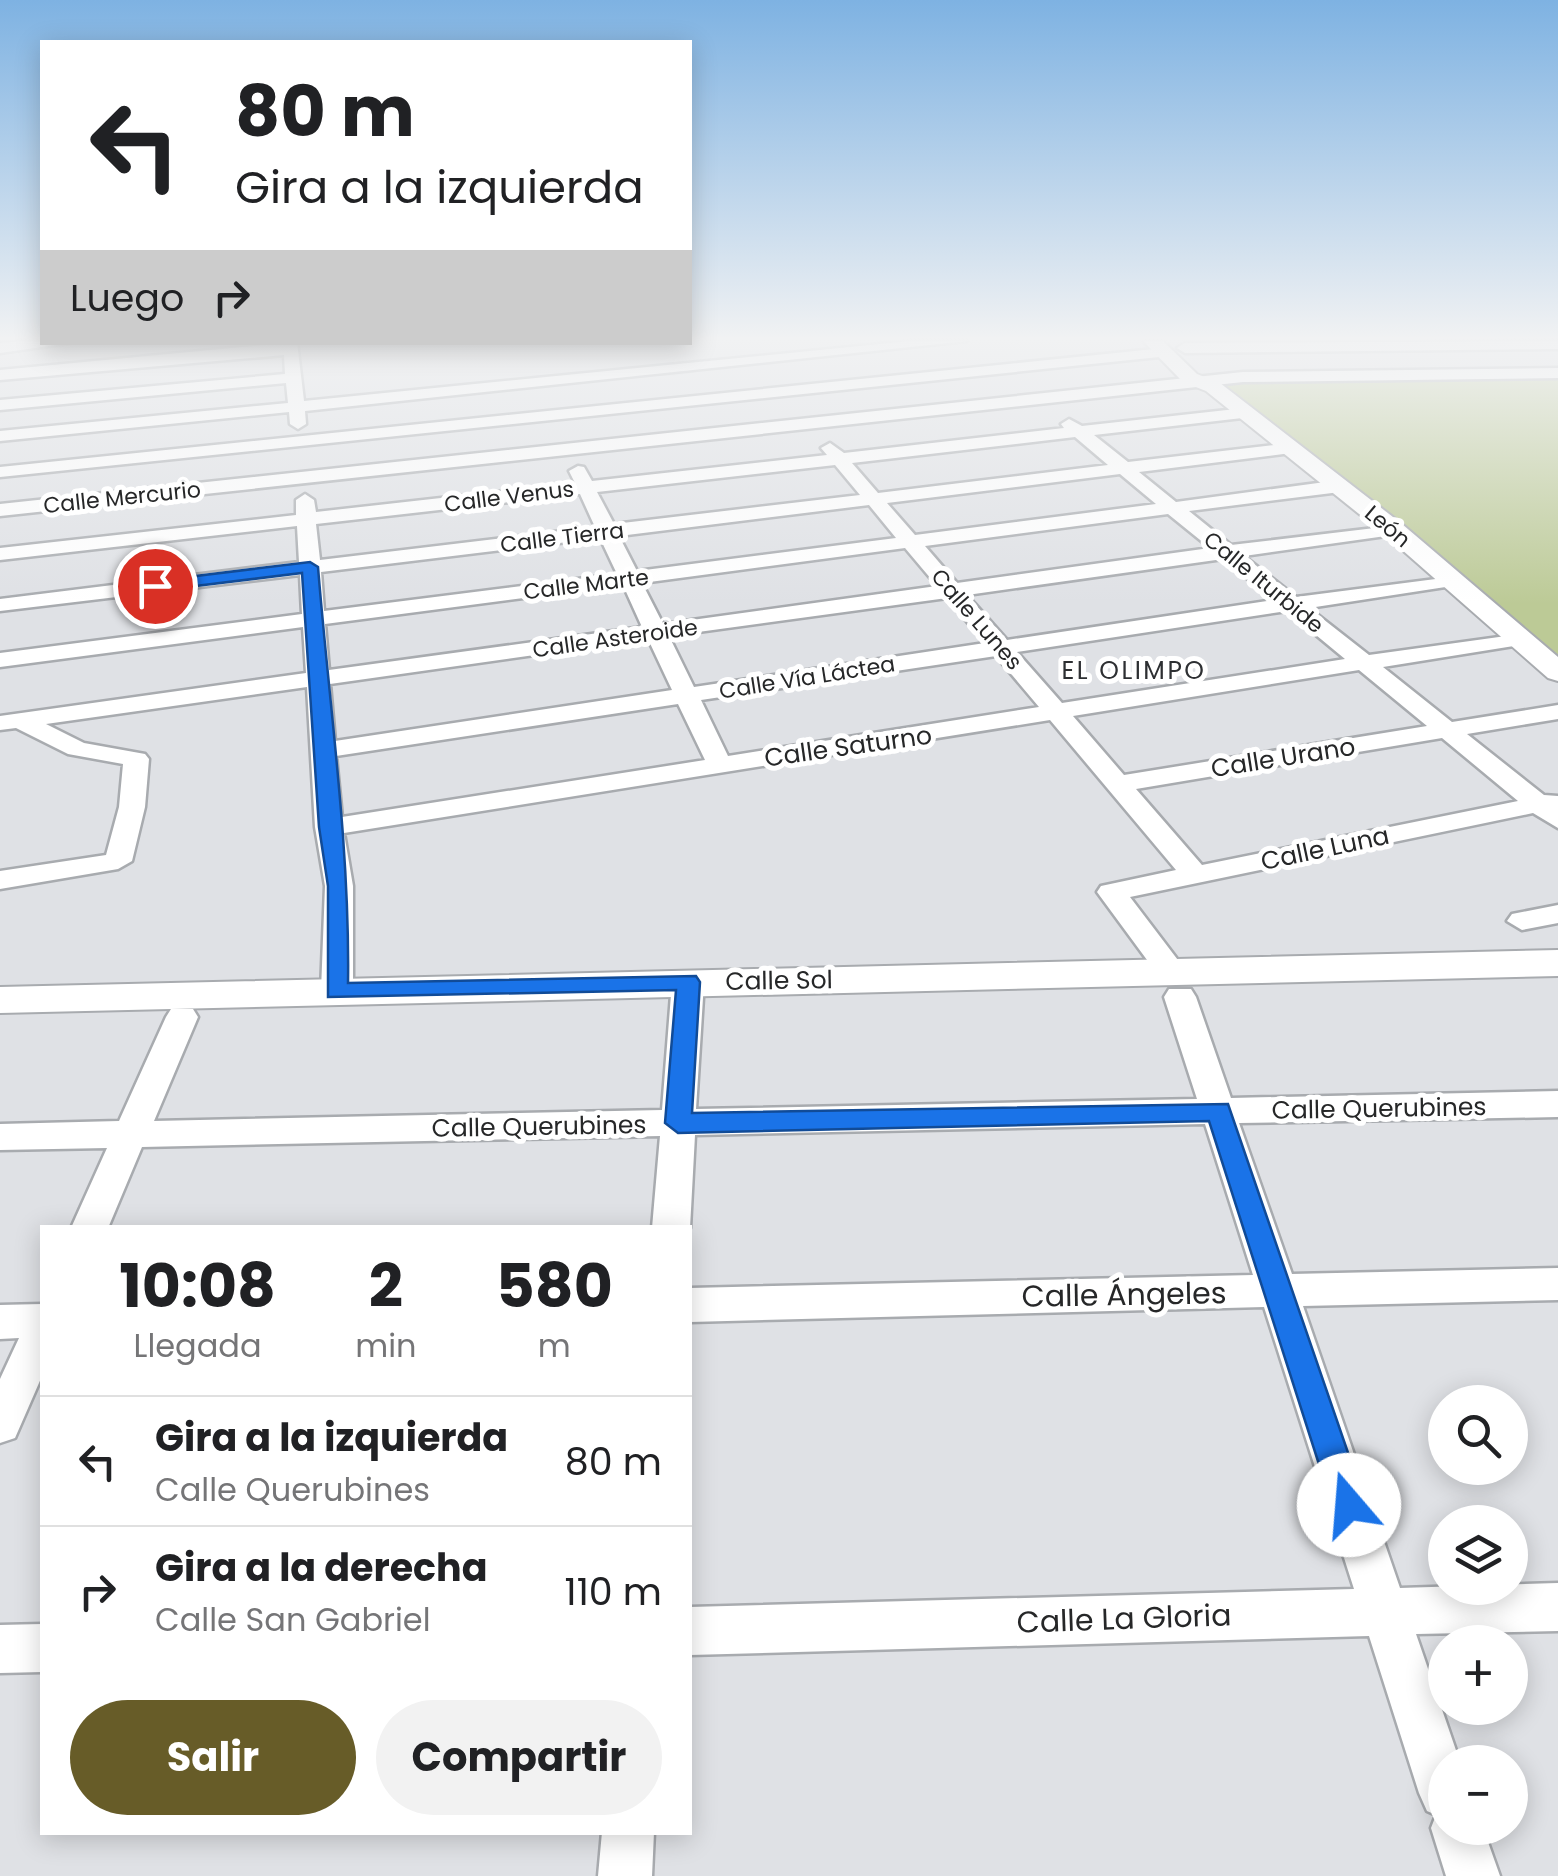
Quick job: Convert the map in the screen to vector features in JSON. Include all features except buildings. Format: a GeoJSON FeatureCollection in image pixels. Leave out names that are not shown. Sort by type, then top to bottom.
{"type":"FeatureCollection","features":[{"type":"Feature","properties":{"kind":"street"},"geometry":{"type":"LineString","coordinates":[[72,429],[8,435],[2,476],[420,429]]}},
{"type":"Feature","properties":{"kind":"street"},"geometry":{"type":"LineString","coordinates":[[298,429],[340,919],[336,991]]}},
{"type":"Feature","properties":{"kind":"street"},"geometry":{"type":"LineString","coordinates":[[557,429],[720,765]]}},
{"type":"Feature","properties":{"kind":"street","name":"Calle Mercurio"},"geometry":{"type":"LineString","coordinates":[[0,510],[757,429]]}},
{"type":"Feature","properties":{"kind":"street","name":"Calle Lunes"},"geometry":{"type":"LineString","coordinates":[[814,429],[1196,874]]}},
{"type":"Feature","properties":{"kind":"street","name":"Calle Iturbide"},"geometry":{"type":"LineString","coordinates":[[1075,429],[1447,730],[1552,808]]}},
{"type":"Feature","properties":{"kind":"street","name":"Calle Venus"},"geometry":{"type":"LineString","coordinates":[[0,554],[1101,429]]}},
{"type":"Feature","properties":{"kind":"street","name":"León"},"geometry":{"type":"LineString","coordinates":[[1265,429],[1393,530],[1558,672]]}},
{"type":"Feature","properties":{"kind":"street","name":"Calle Tierra"},"geometry":{"type":"LineString","coordinates":[[0,604],[1290,448]]}},
{"type":"Feature","properties":{"kind":"street","name":"Calle Marte"},"geometry":{"type":"LineString","coordinates":[[0,660],[1340,486]]}},
{"type":"Feature","properties":{"kind":"street","name":"Calle Asteroide"},"geometry":{"type":"LineString","coordinates":[[10,722],[1393,530]]}},
{"type":"Feature","properties":{"kind":"street","name":"Calle Vía Láctea"},"geometry":{"type":"LineString","coordinates":[[324,750],[1452,580]]}},
{"type":"Feature","properties":{"kind":"street","name":"Calle Saturno"},"geometry":{"type":"LineString","coordinates":[[330,827],[1520,638]]}},
{"type":"Feature","properties":{"kind":"street","name":"Calle Urano"},"geometry":{"type":"LineString","coordinates":[[1118,784],[1558,712]]}},
{"type":"Feature","properties":{"kind":"street"},"geometry":{"type":"LineString","coordinates":[[0,880],[118,861],[132,807],[136,759],[76,749],[10,722]]}},
{"type":"Feature","properties":{"kind":"street","name":"Calle Luna"},"geometry":{"type":"LineString","coordinates":[[1176,984],[1111,892],[1552,808]]}},
{"type":"Feature","properties":{"kind":"street"},"geometry":{"type":"LineString","coordinates":[[1522,920],[1558,914]]}},
{"type":"Feature","properties":{"kind":"street","name":"Calle Sol"},"geometry":{"type":"LineString","coordinates":[[0,1020],[182,1018],[687,994],[1176,984],[1558,964]]}},
{"type":"Feature","properties":{"kind":"street"},"geometry":{"type":"LineString","coordinates":[[1176,984],[1429,1745]]}},
{"type":"Feature","properties":{"kind":"street","name":"Calle Sol"},"geometry":{"type":"LineString","coordinates":[[1176,984],[1558,989]]}},
{"type":"Feature","properties":{"kind":"street","name":"Calle Sol"},"geometry":{"type":"LineString","coordinates":[[0,1000],[336,991],[687,994]]}},
{"type":"Feature","properties":{"kind":"street"},"geometry":{"type":"LineString","coordinates":[[671,1225],[687,994]]}},
{"type":"Feature","properties":{"kind":"street"},"geometry":{"type":"LineString","coordinates":[[91,1225],[182,1018]]}},
{"type":"Feature","properties":{"kind":"street","name":"Calle Querubines"},"geometry":{"type":"LineString","coordinates":[[0,1137],[1558,1104]]}},
{"type":"Feature","properties":{"kind":"street","name":"Calle Ángeles"},"geometry":{"type":"LineString","coordinates":[[692,1305],[1558,1284]]}},
{"type":"Feature","properties":{"kind":"street"},"geometry":{"type":"LineString","coordinates":[[0,1322],[40,1320]]}},
{"type":"Feature","properties":{"kind":"street"},"geometry":{"type":"LineString","coordinates":[[0,1424],[40,1336]]}},
{"type":"Feature","properties":{"kind":"street","name":"Calle La Gloria"},"geometry":{"type":"LineString","coordinates":[[692,1630],[1558,1607]]}},
{"type":"Feature","properties":{"kind":"street"},"geometry":{"type":"LineString","coordinates":[[0,1649],[40,1648]]}},
{"type":"Feature","properties":{"kind":"street"},"geometry":{"type":"LineString","coordinates":[[625,1876],[628,1835]]}},
{"type":"Feature","properties":{"kind":"street"},"geometry":{"type":"LineString","coordinates":[[1462,1845],[1473,1876]]}},
{"type":"Feature","properties":{"kind":"green space"},"geometry":{"type":"Polygon","coordinates":[[[1278,429],[1558,429],[1558,657],[1278,429]]]}},
{"type":"Feature","properties":{"kind":"district","name":"EL OLIMPO"},"geometry":{"type":"Point","coordinates":[1134,670]}},
{"type":"Feature","properties":{"kind":"route"},"geometry":{"type":"LineString","coordinates":[[155,586],[310,567],[338,886],[340,954],[336,991],[688,982],[678,1123],[1218,1111],[1349,1505]]}}]}
